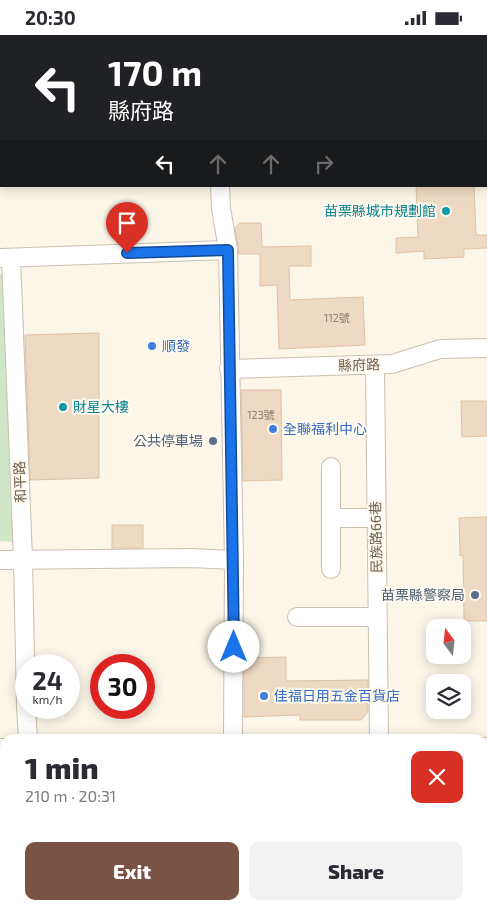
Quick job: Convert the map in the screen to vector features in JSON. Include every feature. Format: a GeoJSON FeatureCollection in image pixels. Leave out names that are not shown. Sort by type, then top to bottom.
{"type":"FeatureCollection","features":[{"type":"Feature","properties":{"kind":"street"},"geometry":{"type":"LineString","coordinates":[[220,187],[221,209],[228,250],[234,560],[233,734]]}},
{"type":"Feature","properties":{"kind":"street"},"geometry":{"type":"LineString","coordinates":[[5,258],[228,250]]}},
{"type":"Feature","properties":{"kind":"street","name":"和平路"},"geometry":{"type":"LineString","coordinates":[[5,258],[22,559],[25,654]]}},
{"type":"Feature","properties":{"kind":"street","name":"縣府路"},"geometry":{"type":"LineString","coordinates":[[229,369],[392,364],[440,349],[487,348]]}},
{"type":"Feature","properties":{"kind":"street","name":"民族路66巷"},"geometry":{"type":"LineString","coordinates":[[375,365],[379,734]]}},
{"type":"Feature","properties":{"kind":"street"},"geometry":{"type":"LineString","coordinates":[[331,467],[331,569]]}},
{"type":"Feature","properties":{"kind":"street"},"geometry":{"type":"LineString","coordinates":[[331,517],[376,518]]}},
{"type":"Feature","properties":{"kind":"street"},"geometry":{"type":"LineString","coordinates":[[0,560],[191,558],[234,560]]}},
{"type":"Feature","properties":{"kind":"street"},"geometry":{"type":"LineString","coordinates":[[297,617],[377,617]]}},
{"type":"Feature","properties":{"kind":"street","name":"和平路"},"geometry":{"type":"LineString","coordinates":[[27,719],[28,734]]}},
{"type":"Feature","properties":{"kind":"green space"},"geometry":{"type":"Polygon","coordinates":[[[0,274],[8,274],[13,542],[0,541],[0,274]]]}},
{"type":"Feature","properties":{"kind":"building","name":"苗栗縣城市規劃館"},"geometry":{"type":"Polygon","coordinates":[[[416,187],[474,187],[476,235],[487,235],[487,248],[464,249],[464,257],[424,259],[424,251],[396,253],[396,238],[418,237],[416,187]]]}},
{"type":"Feature","properties":{"kind":"building"},"geometry":{"type":"Polygon","coordinates":[[[240,223],[261,223],[262,247],[311,246],[311,266],[289,266],[290,300],[363,297],[365,345],[279,349],[277,285],[260,286],[260,254],[239,254],[235,228],[240,223]]]}},
{"type":"Feature","properties":{"kind":"building","name":"財星大樓"},"geometry":{"type":"Polygon","coordinates":[[[99,333],[99,478],[30,480],[25,335],[99,333]]]}},
{"type":"Feature","properties":{"kind":"building"},"geometry":{"type":"Polygon","coordinates":[[[241,390],[281,390],[282,480],[243,481],[241,390]]]}},
{"type":"Feature","properties":{"kind":"building"},"geometry":{"type":"Polygon","coordinates":[[[461,401],[487,401],[487,436],[462,437],[461,401]]]}},
{"type":"Feature","properties":{"kind":"building"},"geometry":{"type":"Polygon","coordinates":[[[487,517],[487,621],[464,619],[463,555],[460,556],[459,518],[487,517]]]}},
{"type":"Feature","properties":{"kind":"building"},"geometry":{"type":"Polygon","coordinates":[[[112,525],[143,525],[143,548],[112,548],[112,525]]]}},
{"type":"Feature","properties":{"kind":"building"},"geometry":{"type":"Polygon","coordinates":[[[286,657],[286,681],[368,680],[368,712],[361,720],[300,720],[300,715],[244,717],[244,658],[286,657]]]}},
{"type":"Feature","properties":{"kind":"place","name":"苗栗縣城市規劃館"},"geometry":{"type":"Point","coordinates":[446,211]}},
{"type":"Feature","properties":{"kind":"place","name":"順發"},"geometry":{"type":"Point","coordinates":[152,346]}},
{"type":"Feature","properties":{"kind":"place","name":"財星大樓"},"geometry":{"type":"Point","coordinates":[63,407]}},
{"type":"Feature","properties":{"kind":"place","name":"全聯福利中心"},"geometry":{"type":"Point","coordinates":[273,429]}},
{"type":"Feature","properties":{"kind":"place","name":"公共停車場"},"geometry":{"type":"Point","coordinates":[213,441]}},
{"type":"Feature","properties":{"kind":"place","name":"苗栗縣警察局"},"geometry":{"type":"Point","coordinates":[475,595]}},
{"type":"Feature","properties":{"kind":"place","name":"佳福日用五金百貨店"},"geometry":{"type":"Point","coordinates":[264,696]}},
{"type":"Feature","properties":{"kind":"route"},"geometry":{"type":"LineString","coordinates":[[127,253],[228,250],[234,647]]}}]}
